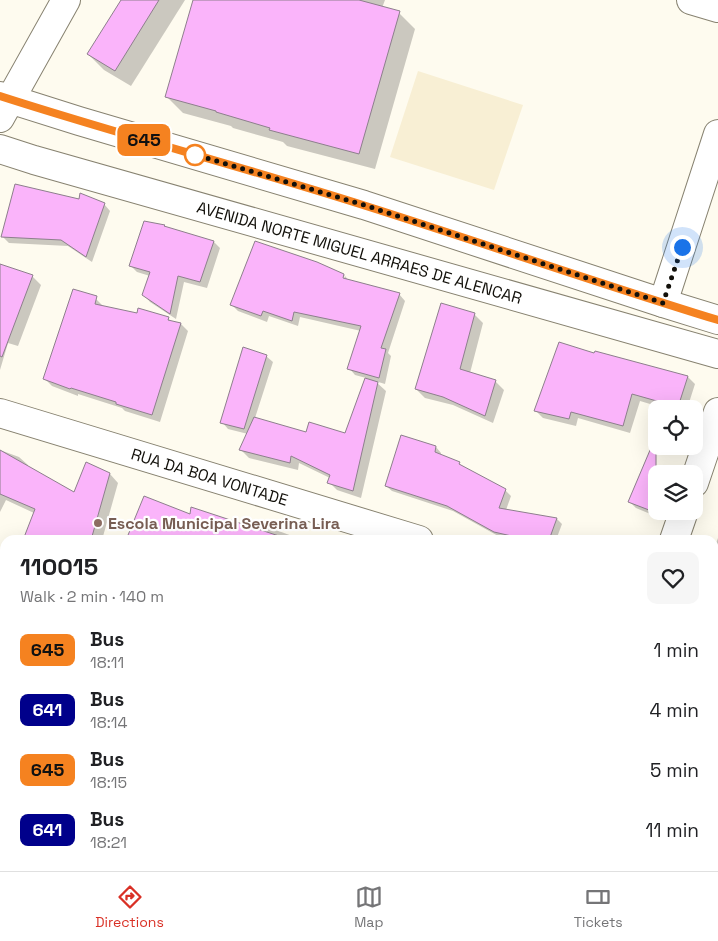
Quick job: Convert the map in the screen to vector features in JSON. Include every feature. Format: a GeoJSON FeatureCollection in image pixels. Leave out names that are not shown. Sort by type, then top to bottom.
{"type":"FeatureCollection","features":[{"type":"Feature","properties":{"kind":"main road"},"geometry":{"type":"LineString","coordinates":[[66,0],[4,105],[364,205],[718,320]]}},
{"type":"Feature","properties":{"kind":"main road"},"geometry":{"type":"LineString","coordinates":[[691,0],[718,8]]}},
{"type":"Feature","properties":{"kind":"main road"},"geometry":{"type":"LineString","coordinates":[[663,303],[718,134]]}},
{"type":"Feature","properties":{"kind":"main road","name":"AVENIDA NORTE MIGUEL ARRAES DE ALENCAR"},"geometry":{"type":"LineString","coordinates":[[0,149],[718,354]]}},
{"type":"Feature","properties":{"kind":"main road"},"geometry":{"type":"LineString","coordinates":[[700,465],[718,412]]}},
{"type":"Feature","properties":{"kind":"main road","name":"RUA DA BOA VONTADE"},"geometry":{"type":"LineString","coordinates":[[0,413],[403,535]]}},
{"type":"Feature","properties":{"kind":"main road"},"geometry":{"type":"LineString","coordinates":[[676,535],[681,520]]}},
{"type":"Feature","properties":{"kind":"shaded area"},"geometry":{"type":"Polygon","coordinates":[[[418,71],[523,105],[494,190],[390,157],[418,71]]]}},
{"type":"Feature","properties":{"kind":"building"},"geometry":{"type":"Polygon","coordinates":[[[121,0],[159,0],[115,71],[87,54],[121,0]]]}},
{"type":"Feature","properties":{"kind":"building"},"geometry":{"type":"Polygon","coordinates":[[[193,0],[359,0],[400,11],[359,154],[269,130],[270,128],[165,97],[193,0]]]}},
{"type":"Feature","properties":{"kind":"building"},"geometry":{"type":"Polygon","coordinates":[[[15,184],[79,199],[80,193],[105,203],[86,257],[61,240],[1,237],[15,184]]]}},
{"type":"Feature","properties":{"kind":"building"},"geometry":{"type":"Polygon","coordinates":[[[144,221],[165,225],[214,241],[200,282],[178,276],[170,314],[142,295],[150,272],[129,266],[144,221]]]}},
{"type":"Feature","properties":{"kind":"building"},"geometry":{"type":"Polygon","coordinates":[[[255,241],[317,262],[344,274],[343,278],[400,293],[381,348],[386,349],[379,378],[347,369],[361,326],[294,312],[292,321],[263,311],[261,316],[230,305],[255,241]]]}},
{"type":"Feature","properties":{"kind":"building"},"geometry":{"type":"Polygon","coordinates":[[[0,264],[33,275],[2,357],[0,356],[0,264]]]}},
{"type":"Feature","properties":{"kind":"building"},"geometry":{"type":"Polygon","coordinates":[[[73,289],[97,296],[95,304],[137,313],[138,308],[169,317],[168,320],[181,323],[152,415],[43,379],[73,289]]]}},
{"type":"Feature","properties":{"kind":"building"},"geometry":{"type":"Polygon","coordinates":[[[441,303],[475,313],[460,369],[496,380],[485,416],[443,397],[415,389],[441,303]]]}},
{"type":"Feature","properties":{"kind":"building"},"geometry":{"type":"Polygon","coordinates":[[[559,342],[594,353],[595,351],[688,376],[680,400],[653,400],[632,394],[623,426],[571,412],[569,419],[534,411],[559,342]]]}},
{"type":"Feature","properties":{"kind":"building"},"geometry":{"type":"Polygon","coordinates":[[[243,347],[267,355],[244,429],[220,423],[243,347]]]}},
{"type":"Feature","properties":{"kind":"building"},"geometry":{"type":"Polygon","coordinates":[[[365,378],[378,382],[353,491],[327,483],[330,475],[291,456],[290,463],[239,450],[254,417],[306,432],[309,422],[345,433],[365,378]]]}},
{"type":"Feature","properties":{"kind":"building"},"geometry":{"type":"Polygon","coordinates":[[[401,435],[436,446],[435,452],[460,462],[459,464],[506,489],[499,508],[557,518],[551,535],[507,535],[494,532],[447,506],[385,486],[401,435]]]}},
{"type":"Feature","properties":{"kind":"building"},"geometry":{"type":"Polygon","coordinates":[[[0,450],[74,492],[86,462],[110,473],[92,535],[25,535],[35,509],[0,494],[0,450]]]}},
{"type":"Feature","properties":{"kind":"building"},"geometry":{"type":"Polygon","coordinates":[[[648,455],[656,455],[656,465],[648,465],[648,510],[628,502],[648,455]]]}},
{"type":"Feature","properties":{"kind":"building"},"geometry":{"type":"Polygon","coordinates":[[[144,496],[190,514],[191,507],[276,535],[128,535],[144,496]]]}},
{"type":"Feature","properties":{"kind":"bus line","name":"645"},"geometry":{"type":"LineString","coordinates":[[0,96],[364,205],[718,320]]}},
{"type":"Feature","properties":{"kind":"place","name":"Escola Municipal Severina Lira"},"geometry":{"type":"Point","coordinates":[98,523]}},
{"type":"Feature","properties":{"kind":"route"},"geometry":{"type":"LineString","coordinates":[[195,155],[193,154],[364,205],[663,303],[682,247]]}}]}
